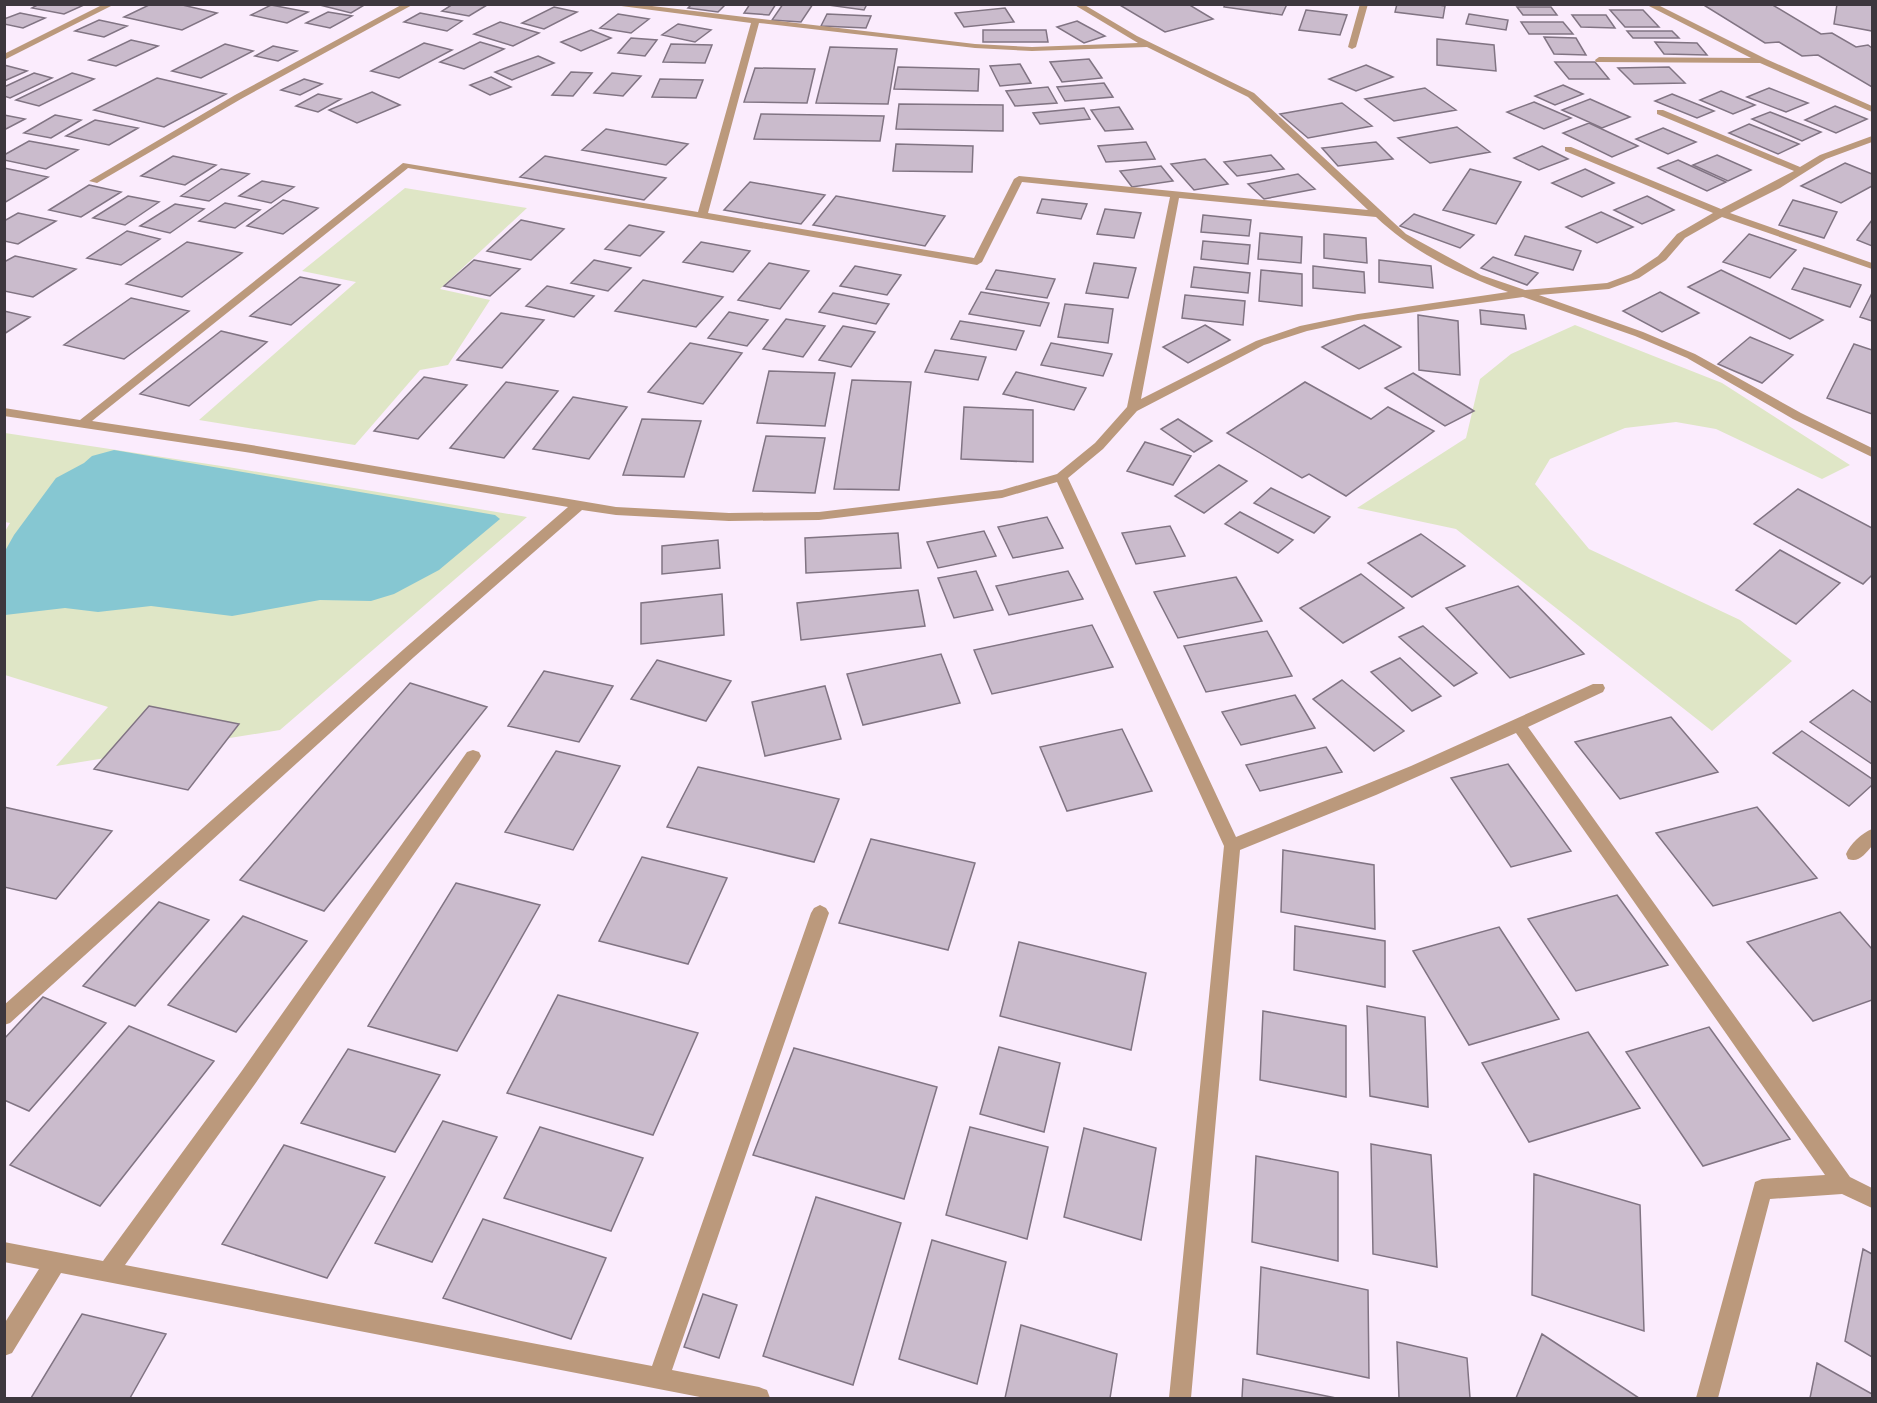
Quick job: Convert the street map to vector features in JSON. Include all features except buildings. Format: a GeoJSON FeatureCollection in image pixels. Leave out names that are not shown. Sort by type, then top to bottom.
{"type":"FeatureCollection","features":[{"type":"Feature","properties":{"kind":"street"},"geometry":{"type":"LineString","coordinates":[[4,58],[111,4]]}},
{"type":"Feature","properties":{"kind":"street"},"geometry":{"type":"LineString","coordinates":[[94,181],[238,97],[410,4]]}},
{"type":"Feature","properties":{"kind":"street"},"geometry":{"type":"LineString","coordinates":[[610,4],[975,46],[1032,49],[1148,45]]}},
{"type":"Feature","properties":{"kind":"street"},"geometry":{"type":"LineString","coordinates":[[1077,4],[1148,45],[1251,95],[1402,236],[1433,255],[1477,277],[1639,334],[1691,356],[1797,416],[1872,453]]}},
{"type":"Feature","properties":{"kind":"street"},"geometry":{"type":"LineString","coordinates":[[1352,47],[1364,4]]}},
{"type":"Feature","properties":{"kind":"street"},"geometry":{"type":"LineString","coordinates":[[1648,4],[1763,61],[1872,109]]}},
{"type":"Feature","properties":{"kind":"street"},"geometry":{"type":"LineString","coordinates":[[702,216],[755,22]]}},
{"type":"Feature","properties":{"kind":"street"},"geometry":{"type":"LineString","coordinates":[[1599,60],[1763,61]]}},
{"type":"Feature","properties":{"kind":"street"},"geometry":{"type":"LineString","coordinates":[[1660,112],[1800,171]]}},
{"type":"Feature","properties":{"kind":"street"},"geometry":{"type":"LineString","coordinates":[[4,412],[84,422],[616,511],[729,518],[819,516],[1002,494],[1061,477],[1100,446],[1133,408],[1260,344],[1304,328],[1370,315],[1495,296],[1609,285],[1635,276],[1662,258],[1680,236],[1721,213],[1841,149],[1872,139]]}},
{"type":"Feature","properties":{"kind":"street"},"geometry":{"type":"LineString","coordinates":[[1568,149],[1721,213],[1872,266]]}},
{"type":"Feature","properties":{"kind":"street"},"geometry":{"type":"LineString","coordinates":[[84,422],[406,165],[976,262],[1019,179],[1378,214]]}},
{"type":"Feature","properties":{"kind":"street"},"geometry":{"type":"LineString","coordinates":[[1133,408],[1175,194]]}},
{"type":"Feature","properties":{"kind":"street"},"geometry":{"type":"LineString","coordinates":[[1061,477],[1232,846],[1180,1398]]}},
{"type":"Feature","properties":{"kind":"street"},"geometry":{"type":"LineString","coordinates":[[4,1017],[409,653],[579,505]]}},
{"type":"Feature","properties":{"kind":"street"},"geometry":{"type":"LineString","coordinates":[[1232,846],[1319,813],[1519,726],[1598,687]]}},
{"type":"Feature","properties":{"kind":"street"},"geometry":{"type":"LineString","coordinates":[[1519,726],[1844,1184],[1872,1198]]}},
{"type":"Feature","properties":{"kind":"street"},"geometry":{"type":"LineString","coordinates":[[107,1272],[255,1068],[473,756]]}},
{"type":"Feature","properties":{"kind":"street"},"geometry":{"type":"LineString","coordinates":[[1854,854],[1872,836]]}},
{"type":"Feature","properties":{"kind":"street"},"geometry":{"type":"LineString","coordinates":[[658,1379],[820,913]]}},
{"type":"Feature","properties":{"kind":"street"},"geometry":{"type":"LineString","coordinates":[[1707,1398],[1762,1189],[1844,1184]]}},
{"type":"Feature","properties":{"kind":"street"},"geometry":{"type":"LineString","coordinates":[[4,1252],[759,1398]]}},
{"type":"Feature","properties":{"kind":"street"},"geometry":{"type":"LineString","coordinates":[[4,1345],[55,1263]]}},
{"type":"Feature","properties":{"kind":"green space"},"geometry":{"type":"Polygon","coordinates":[[[405,188],[527,208],[440,289],[490,300],[448,365],[420,370],[355,445],[199,420],[356,282],[302,271],[405,188]]]}},
{"type":"Feature","properties":{"kind":"green space"},"geometry":{"type":"Polygon","coordinates":[[[1575,325],[1722,383],[1850,465],[1822,479],[1716,429],[1676,422],[1625,428],[1550,459],[1535,484],[1589,549],[1740,620],[1792,661],[1712,731],[1456,529],[1357,508],[1466,438],[1480,379],[1511,354],[1575,325]]]}},
{"type":"Feature","properties":{"kind":"green space"},"geometry":{"type":"Polygon","coordinates":[[[5,433],[228,467],[527,517],[280,730],[56,766],[108,707],[5,675],[4,533],[10,523],[5,522],[5,433]]]}},
{"type":"Feature","properties":{"kind":"water"},"geometry":{"type":"Polygon","coordinates":[[[114,450],[495,515],[500,519],[439,570],[394,594],[371,601],[320,600],[232,616],[151,606],[98,612],[65,608],[5,615],[5,551],[14,535],[56,478],[84,463],[92,456],[114,450]]]}}]}
